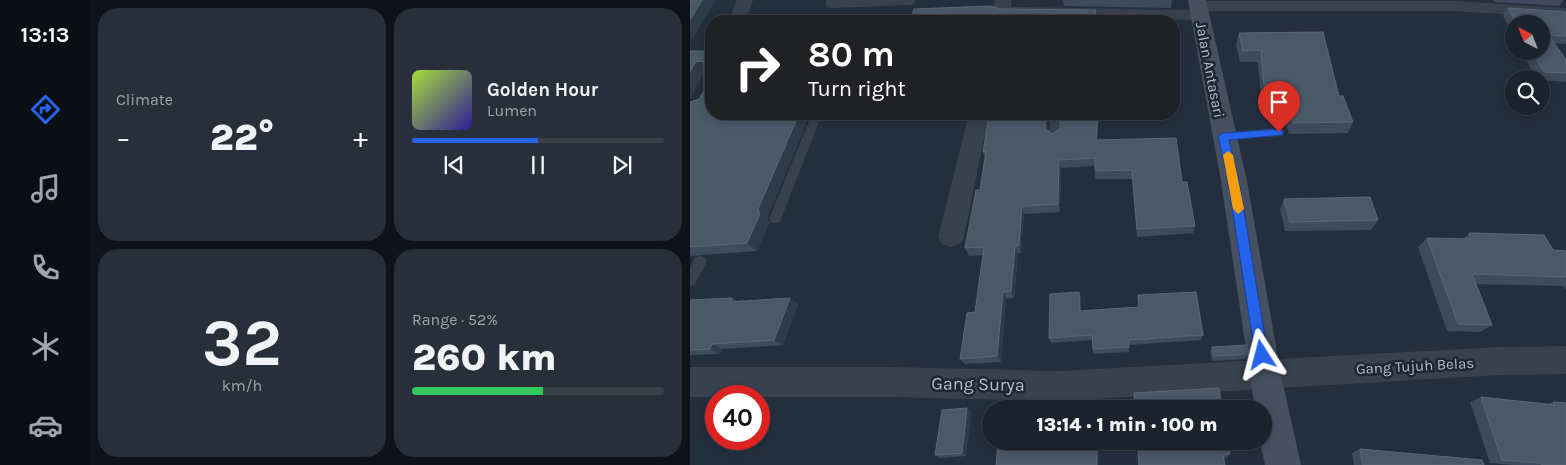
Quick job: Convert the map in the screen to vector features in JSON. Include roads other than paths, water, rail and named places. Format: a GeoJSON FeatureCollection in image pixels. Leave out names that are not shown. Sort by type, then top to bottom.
{"type":"FeatureCollection","features":[{"type":"Feature","properties":{"kind":"street"},"geometry":{"type":"LineString","coordinates":[[739,15],[744,0]]}},
{"type":"Feature","properties":{"kind":"street"},"geometry":{"type":"LineString","coordinates":[[833,3],[908,0]]}},
{"type":"Feature","properties":{"kind":"street"},"geometry":{"type":"LineString","coordinates":[[1002,11],[1198,7],[1454,6],[1566,13]]}},
{"type":"Feature","properties":{"kind":"street","name":"Jalan Antasari"},"geometry":{"type":"LineString","coordinates":[[1198,7],[1223,136],[1234,181],[1265,375],[1283,465]]}},
{"type":"Feature","properties":{"kind":"street"},"geometry":{"type":"LineString","coordinates":[[951,237],[978,120]]}},
{"type":"Feature","properties":{"kind":"street","name":"Gang Tujuh Belas"},"geometry":{"type":"LineString","coordinates":[[1265,375],[1499,361],[1566,360]]}},
{"type":"Feature","properties":{"kind":"street","name":"Gang Surya"},"geometry":{"type":"LineString","coordinates":[[690,382],[887,382],[1059,386],[1265,375]]}},
{"type":"Feature","properties":{"kind":"lane"},"geometry":{"type":"LineString","coordinates":[[774,219],[815,120]]}},
{"type":"Feature","properties":{"kind":"lane"},"geometry":{"type":"LineString","coordinates":[[1054,137],[1055,120]]}},
{"type":"Feature","properties":{"kind":"lane"},"geometry":{"type":"LineString","coordinates":[[1223,136],[1279,132]]}},
{"type":"Feature","properties":{"kind":"lane"},"geometry":{"type":"LineString","coordinates":[[690,280],[700,262]]}}]}
